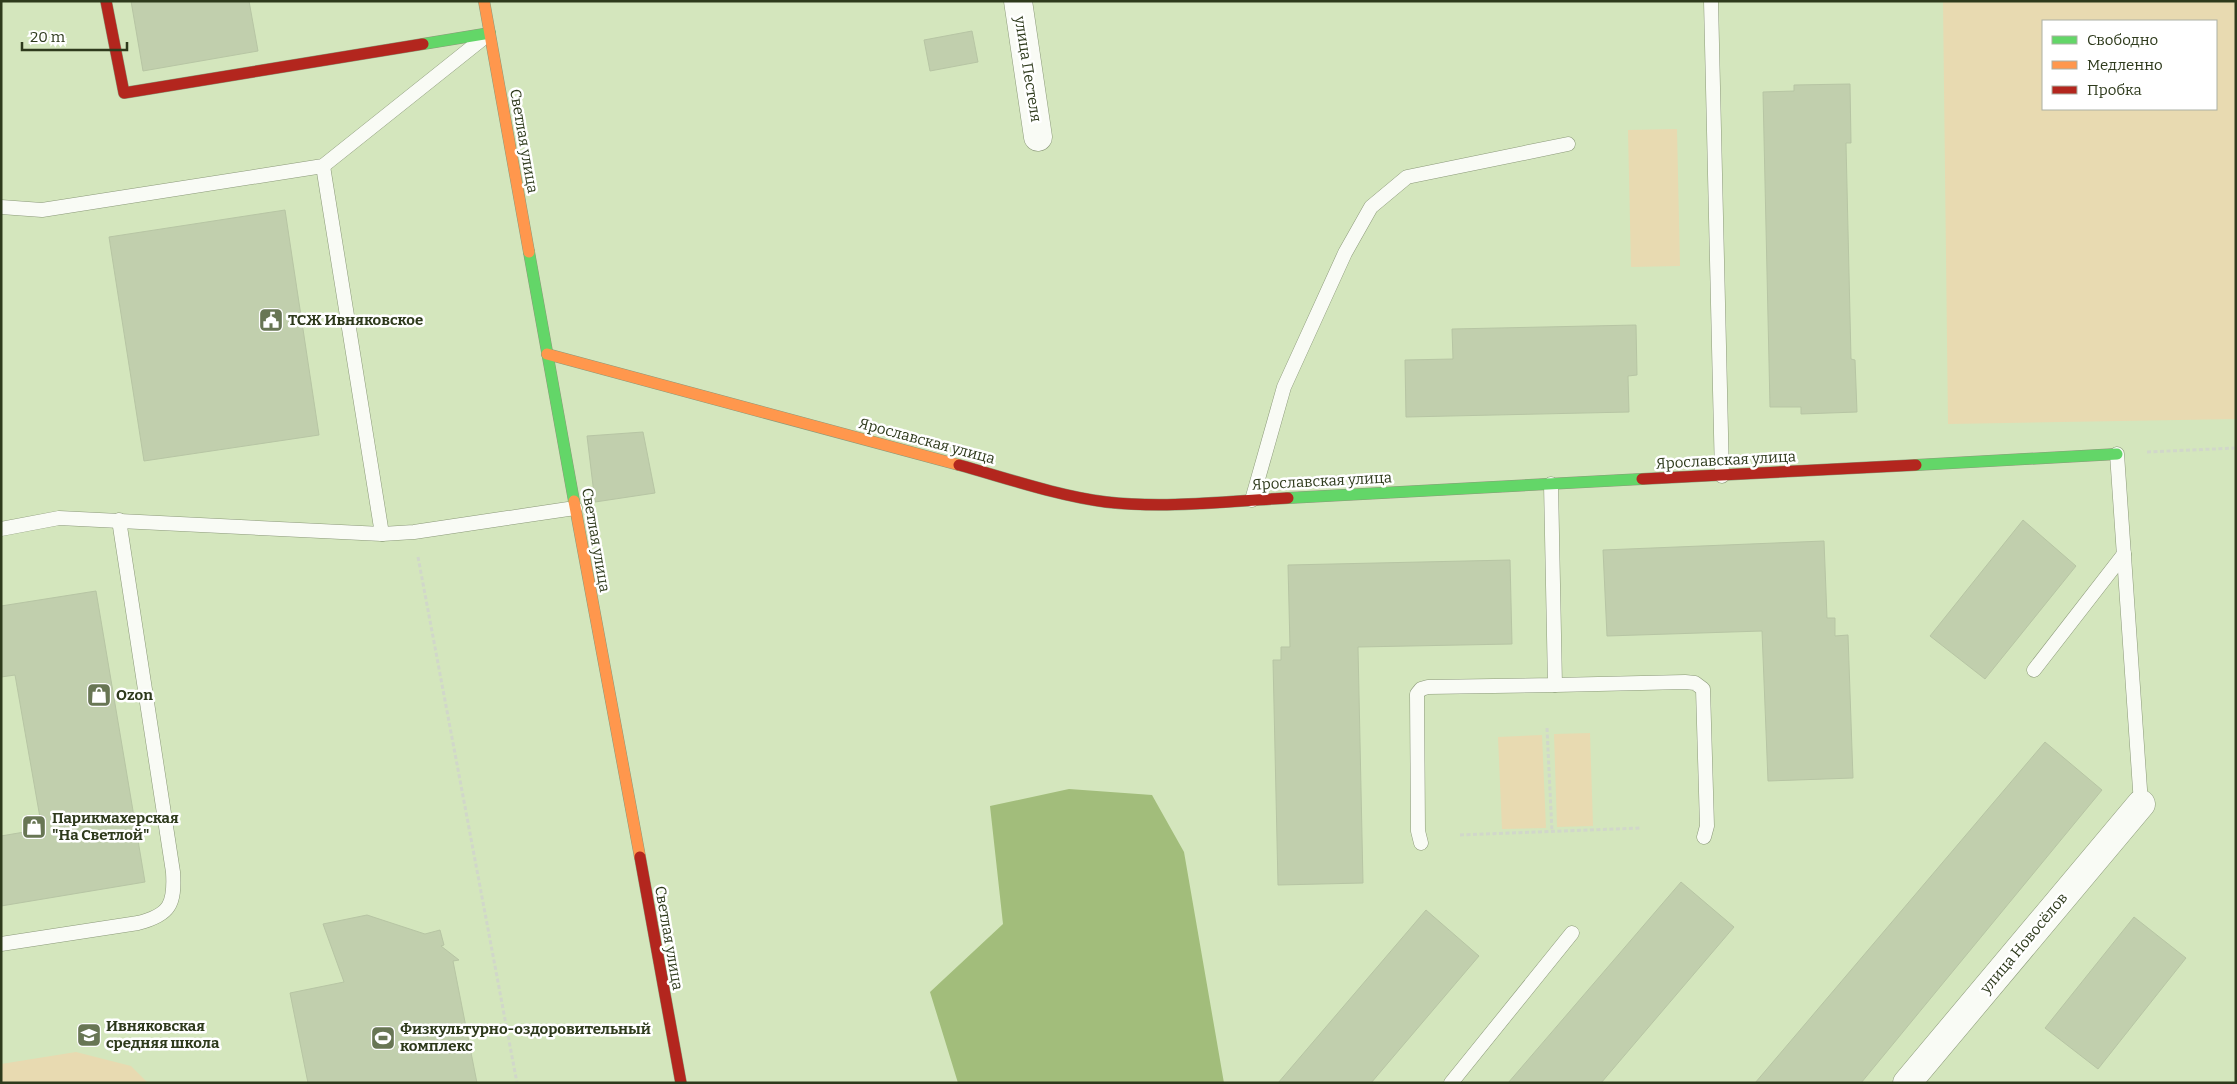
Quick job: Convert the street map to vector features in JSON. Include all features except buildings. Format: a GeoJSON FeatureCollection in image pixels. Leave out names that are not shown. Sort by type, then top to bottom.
{"type":"FeatureCollection","features":[{"type":"Feature","properties":{"kind":"street"},"geometry":{"type":"LineString","coordinates":[[106,1],[124,93],[490,33]]}},
{"type":"Feature","properties":{"kind":"street","name":"Светлая улица"},"geometry":{"type":"LineString","coordinates":[[484,1],[681,1083]]}},
{"type":"Feature","properties":{"kind":"street","name":"улица Пестеля"},"geometry":{"type":"LineString","coordinates":[[1018,1],[1038,137]]}},
{"type":"Feature","properties":{"kind":"street","name":"Ярославская улица"},"geometry":{"type":"LineString","coordinates":[[547,354],[1051,490],[1106,502],[1160,504],[1252,500],[2117,454]]}},
{"type":"Feature","properties":{"kind":"street","name":"улица Новосёлов"},"geometry":{"type":"LineString","coordinates":[[1907,1083],[2141,804]]}},
{"type":"Feature","properties":{"kind":"lane"},"geometry":{"type":"LineString","coordinates":[[1711,1],[1722,476]]}},
{"type":"Feature","properties":{"kind":"lane"},"geometry":{"type":"LineString","coordinates":[[1,207],[42,210],[323,166],[490,33]]}},
{"type":"Feature","properties":{"kind":"lane"},"geometry":{"type":"LineString","coordinates":[[1252,500],[1284,387],[1345,253],[1371,207],[1407,177],[1568,144]]}},
{"type":"Feature","properties":{"kind":"lane"},"geometry":{"type":"LineString","coordinates":[[323,166],[382,534]]}},
{"type":"Feature","properties":{"kind":"lane"},"geometry":{"type":"LineString","coordinates":[[2117,454],[2141,804]]}},
{"type":"Feature","properties":{"kind":"lane"},"geometry":{"type":"LineString","coordinates":[[1551,484],[1555,685]]}},
{"type":"Feature","properties":{"kind":"lane"},"geometry":{"type":"LineString","coordinates":[[1,529],[59,518],[382,534],[414,532],[575,508]]}},
{"type":"Feature","properties":{"kind":"lane"},"geometry":{"type":"LineString","coordinates":[[1,944],[138,923],[158,918],[170,904],[174,888],[174,872],[119,520]]}},
{"type":"Feature","properties":{"kind":"lane"},"geometry":{"type":"LineString","coordinates":[[2034,670],[2124,554]]}},
{"type":"Feature","properties":{"kind":"lane"},"geometry":{"type":"LineString","coordinates":[[1421,843],[1418,831],[1417,694],[1421,688],[1685,682],[1695,683],[1703,689],[1707,826],[1704,838]]}},
{"type":"Feature","properties":{"kind":"lane"},"geometry":{"type":"LineString","coordinates":[[1451,1083],[1572,933]]}},
{"type":"Feature","properties":{"kind":"path"},"geometry":{"type":"LineString","coordinates":[[2117,454],[2236,448]]}},
{"type":"Feature","properties":{"kind":"path"},"geometry":{"type":"LineString","coordinates":[[414,532],[517,1083]]}},
{"type":"Feature","properties":{"kind":"path"},"geometry":{"type":"LineString","coordinates":[[1548,728],[1552,832]]}},
{"type":"Feature","properties":{"kind":"path"},"geometry":{"type":"LineString","coordinates":[[1460,835],[1641,828]]}},
{"type":"Feature","properties":{"kind":"shaded area"},"geometry":{"type":"Polygon","coordinates":[[[1943,1],[2236,1],[2236,419],[1948,424],[1943,1]]]}},
{"type":"Feature","properties":{"kind":"shaded area"},"geometry":{"type":"Polygon","coordinates":[[[1677,129],[1680,266],[1631,267],[1628,130],[1677,129]]]}},
{"type":"Feature","properties":{"kind":"shaded area"},"geometry":{"type":"Polygon","coordinates":[[[1590,733],[1593,826],[1557,827],[1554,734],[1590,733]]]}},
{"type":"Feature","properties":{"kind":"shaded area"},"geometry":{"type":"Polygon","coordinates":[[[1542,735],[1546,828],[1502,829],[1498,737],[1542,735]]]}},
{"type":"Feature","properties":{"kind":"shaded area"},"geometry":{"type":"Polygon","coordinates":[[[1069,789],[1152,795],[1184,852],[1224,1083],[958,1083],[930,992],[1003,924],[990,806],[1069,789]]]}},
{"type":"Feature","properties":{"kind":"shaded area"},"geometry":{"type":"Polygon","coordinates":[[[76,1052],[131,1066],[148,1083],[1,1083],[1,1064],[76,1052]]]}},
{"type":"Feature","properties":{"kind":"traffic: fast"},"geometry":{"type":"LineString","coordinates":[[423,44],[490,33]]}},
{"type":"Feature","properties":{"kind":"traffic: fast"},"geometry":{"type":"LineString","coordinates":[[529,252],[574,501]]}},
{"type":"Feature","properties":{"kind":"traffic: fast"},"geometry":{"type":"LineString","coordinates":[[1916,465],[2117,454]]}},
{"type":"Feature","properties":{"kind":"traffic: fast"},"geometry":{"type":"LineString","coordinates":[[1288,498],[1642,479]]}},
{"type":"Feature","properties":{"kind":"traffic: slow"},"geometry":{"type":"LineString","coordinates":[[484,1],[529,252]]}},
{"type":"Feature","properties":{"kind":"traffic: slow"},"geometry":{"type":"LineString","coordinates":[[547,354],[959,465]]}},
{"type":"Feature","properties":{"kind":"traffic: slow"},"geometry":{"type":"LineString","coordinates":[[574,501],[640,857]]}},
{"type":"Feature","properties":{"kind":"traffic: jam"},"geometry":{"type":"LineString","coordinates":[[106,1],[124,93],[423,44]]}},
{"type":"Feature","properties":{"kind":"traffic: jam"},"geometry":{"type":"LineString","coordinates":[[959,465],[1051,491],[1106,502],[1174,505],[1288,498]]}},
{"type":"Feature","properties":{"kind":"traffic: jam"},"geometry":{"type":"LineString","coordinates":[[1642,479],[1916,465]]}},
{"type":"Feature","properties":{"kind":"traffic: jam"},"geometry":{"type":"LineString","coordinates":[[640,857],[681,1083]]}},
{"type":"Feature","properties":{"kind":"place","name":"ТСЖ Ивняковское"},"geometry":{"type":"Point","coordinates":[271,320]}},
{"type":"Feature","properties":{"kind":"place","name":"Ozon"},"geometry":{"type":"Point","coordinates":[99,695]}},
{"type":"Feature","properties":{"kind":"place","name":"Парикмахерская \"На Светлой\""},"geometry":{"type":"Point","coordinates":[34,827]}},
{"type":"Feature","properties":{"kind":"place","name":"Ивняковская средняя школа"},"geometry":{"type":"Point","coordinates":[89,1035]}},
{"type":"Feature","properties":{"kind":"place","name":"Физкультурно-оздоровительный комплекс"},"geometry":{"type":"Point","coordinates":[383,1038]}}]}
